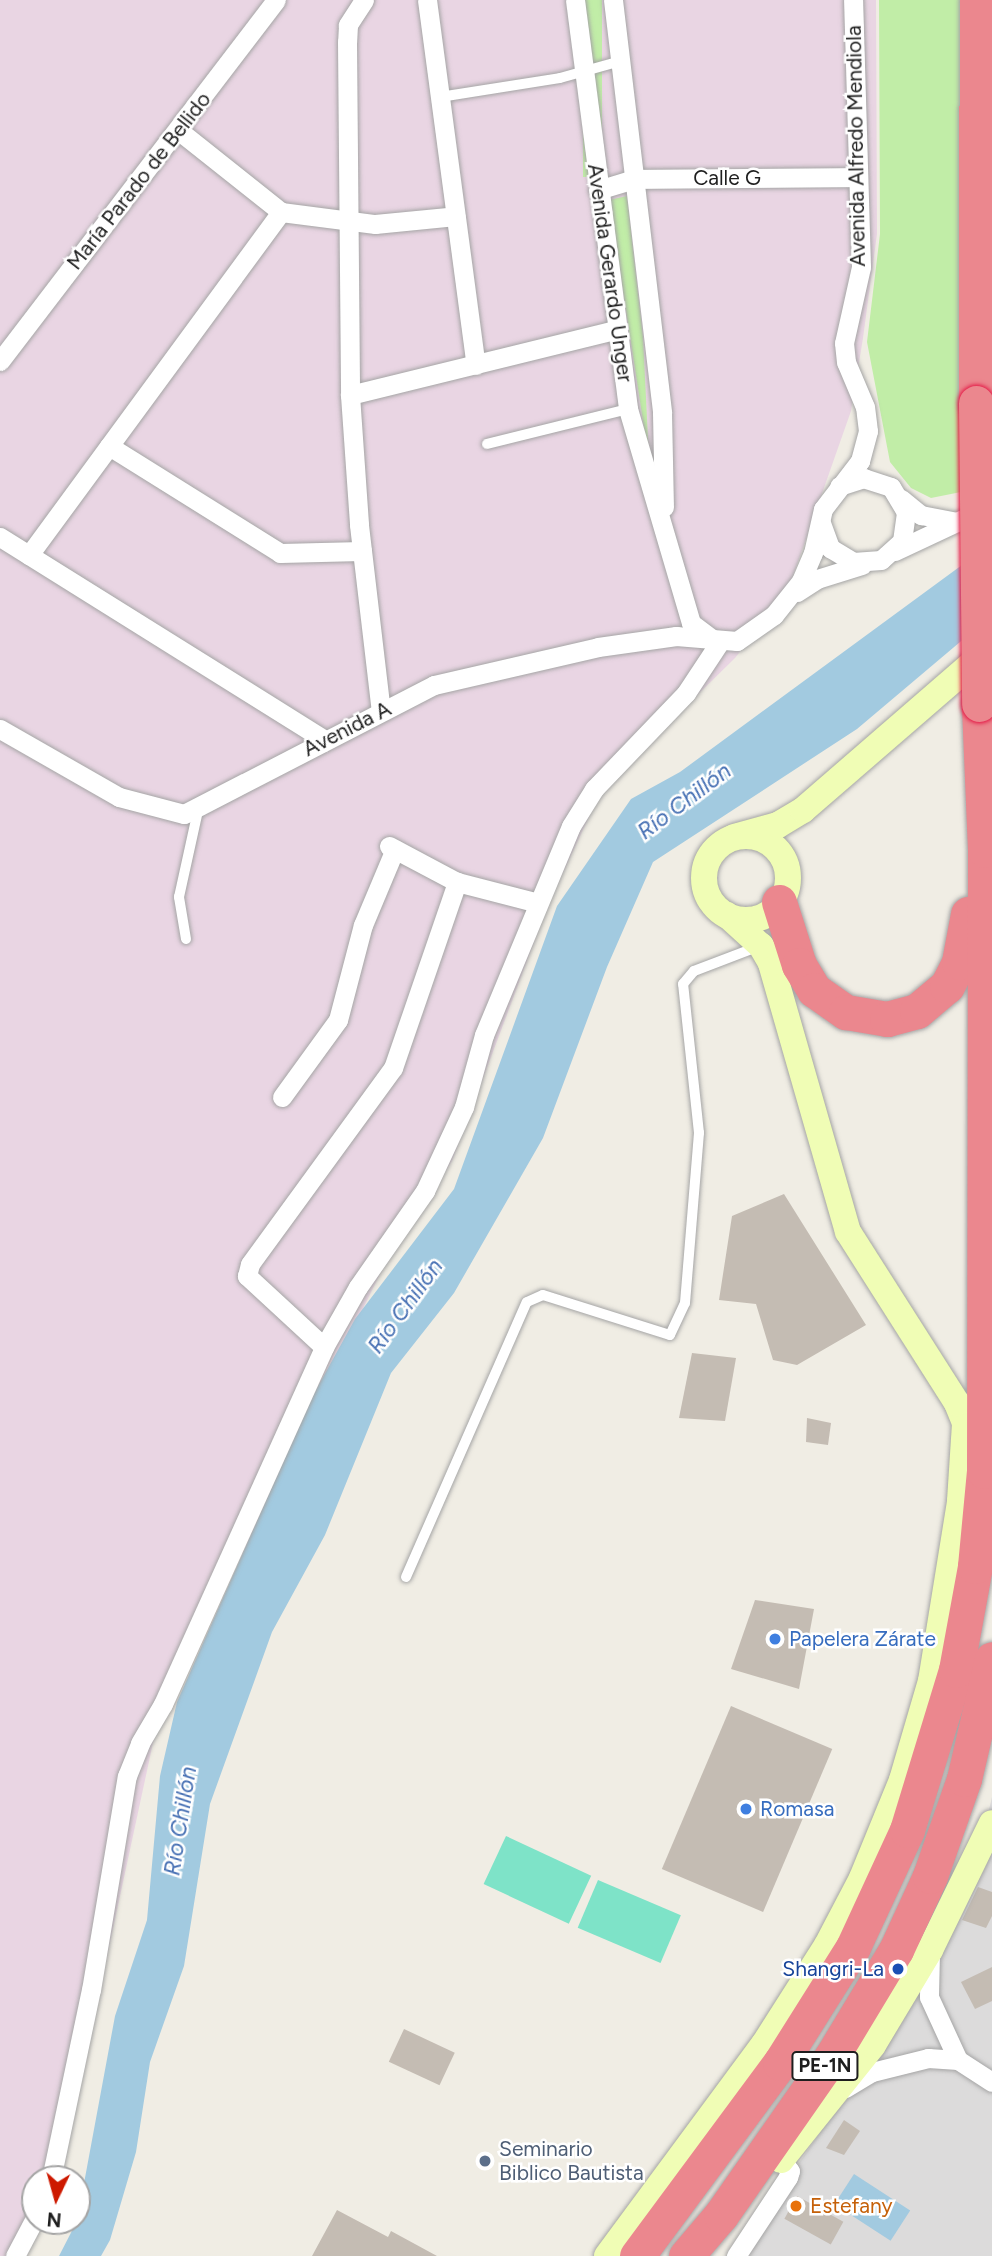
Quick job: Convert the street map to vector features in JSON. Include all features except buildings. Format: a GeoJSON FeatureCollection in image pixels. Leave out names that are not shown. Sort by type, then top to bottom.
{"type":"FeatureCollection","features":[{"type":"Feature","properties":{"kind":"highway","name":"PE-1N"},"geometry":{"type":"LineString","coordinates":[[637,2256],[811,2016],[863,1927],[926,1778],[956,1670],[975,1566],[984,1471],[985,850],[979,704],[976,403],[977,0]]}},
{"type":"Feature","properties":{"kind":"highway"},"geometry":{"type":"LineString","coordinates":[[783,886],[799,965],[821,997],[859,1016],[901,1017],[927,1006],[954,975],[963,950],[973,878],[985,850]]}},
{"type":"Feature","properties":{"kind":"highway"},"geometry":{"type":"LineString","coordinates":[[965,1423],[968,1276],[984,1116]]}},
{"type":"Feature","properties":{"kind":"highway","name":"PE-1N"},"geometry":{"type":"LineString","coordinates":[[686,2256],[708,2233],[832,2056],[896,1950],[930,1876],[964,1779],[992,1659]]}},
{"type":"Feature","properties":{"kind":"highway"},"geometry":{"type":"LineString","coordinates":[[964,1779],[992,1710]]}},
{"type":"Feature","properties":{"kind":"highway"},"geometry":{"type":"LineString","coordinates":[[708,2233],[781,2160]]}},
{"type":"Feature","properties":{"kind":"main road"},"geometry":{"type":"LineString","coordinates":[[607,2256],[770,2034],[833,1934],[877,1844],[918,1730],[940,1639],[956,1537],[965,1423],[947,1384],[848,1231],[771,963],[761,946],[709,898],[704,874],[713,851],[734,838],[778,825],[822,795],[992,646]]}},
{"type":"Feature","properties":{"kind":"main road"},"geometry":{"type":"LineString","coordinates":[[727,915],[761,916],[783,886],[796,833],[822,795]]}},
{"type":"Feature","properties":{"kind":"main road"},"geometry":{"type":"LineString","coordinates":[[734,838],[767,842],[783,886]]}},
{"type":"Feature","properties":{"kind":"main road"},"geometry":{"type":"LineString","coordinates":[[781,2160],[840,2091],[930,1950],[992,1823]]}},
{"type":"Feature","properties":{"kind":"street","name":"María Parado de Bellido"},"geometry":{"type":"LineString","coordinates":[[0,361],[276,0]]}},
{"type":"Feature","properties":{"kind":"street"},"geometry":{"type":"LineString","coordinates":[[364,0],[348,25],[347,42],[349,395],[362,551],[381,712]]}},
{"type":"Feature","properties":{"kind":"street"},"geometry":{"type":"LineString","coordinates":[[427,0],[477,365]]}},
{"type":"Feature","properties":{"kind":"street","name":"Avenida Gerardo Unger"},"geometry":{"type":"LineString","coordinates":[[575,0],[615,330],[628,409],[691,624],[719,643]]}},
{"type":"Feature","properties":{"kind":"street","name":"Avenida Gerardo Unger"},"geometry":{"type":"LineString","coordinates":[[613,0],[662,413],[666,542]]}},
{"type":"Feature","properties":{"kind":"street","name":"Avenida Alfredo Mendiola"},"geometry":{"type":"LineString","coordinates":[[719,643],[751,635],[791,597],[808,566],[823,509],[838,486],[860,461],[868,431],[865,407],[846,362],[844,343],[861,267],[853,0]]}},
{"type":"Feature","properties":{"kind":"street"},"geometry":{"type":"LineString","coordinates":[[178,130],[281,212],[375,224],[456,216]]}},
{"type":"Feature","properties":{"kind":"street","name":"Calle G"},"geometry":{"type":"LineString","coordinates":[[598,190],[635,179],[858,177]]}},
{"type":"Feature","properties":{"kind":"street"},"geometry":{"type":"LineString","coordinates":[[29,555],[281,212]]}},
{"type":"Feature","properties":{"kind":"street"},"geometry":{"type":"LineString","coordinates":[[349,395],[615,330]]}},
{"type":"Feature","properties":{"kind":"street"},"geometry":{"type":"LineString","coordinates":[[109,446],[280,553],[362,551]]}},
{"type":"Feature","properties":{"kind":"street"},"geometry":{"type":"LineString","coordinates":[[838,486],[850,480],[878,481],[921,514],[954,522]]}},
{"type":"Feature","properties":{"kind":"street"},"geometry":{"type":"LineString","coordinates":[[893,552],[906,527],[901,499]]}},
{"type":"Feature","properties":{"kind":"street"},"geometry":{"type":"LineString","coordinates":[[791,597],[817,579],[867,564],[992,504]]}},
{"type":"Feature","properties":{"kind":"street"},"geometry":{"type":"LineString","coordinates":[[821,522],[823,536],[840,557],[867,564]]}},
{"type":"Feature","properties":{"kind":"street"},"geometry":{"type":"LineString","coordinates":[[0,537],[326,740]]}},
{"type":"Feature","properties":{"kind":"street","name":"Avenida A"},"geometry":{"type":"LineString","coordinates":[[0,729],[119,797],[184,814],[434,685],[598,647],[676,636],[719,643]]}},
{"type":"Feature","properties":{"kind":"street"},"geometry":{"type":"LineString","coordinates":[[54,2165],[91,1990],[127,1776],[324,1347],[358,1287],[425,1191],[464,1107],[484,1035],[571,826],[594,789],[686,693],[719,643]]}},
{"type":"Feature","properties":{"kind":"street"},"geometry":{"type":"LineString","coordinates":[[282,1097],[338,1020],[363,925],[392,847],[457,882],[538,903]]}},
{"type":"Feature","properties":{"kind":"street"},"geometry":{"type":"LineString","coordinates":[[324,1347],[247,1276],[250,1264],[393,1068],[457,882]]}},
{"type":"Feature","properties":{"kind":"street"},"geometry":{"type":"LineString","coordinates":[[930,1950],[929,1997],[958,2060],[992,2082]]}},
{"type":"Feature","properties":{"kind":"street"},"geometry":{"type":"LineString","coordinates":[[840,2091],[872,2072],[900,2062],[958,2060]]}},
{"type":"Feature","properties":{"kind":"street"},"geometry":{"type":"LineString","coordinates":[[736,2256],[788,2177],[790,2171],[781,2160]]}},
{"type":"Feature","properties":{"kind":"street"},"geometry":{"type":"LineString","coordinates":[[15,2256],[26,2235]]}},
{"type":"Feature","properties":{"kind":"lane"},"geometry":{"type":"LineString","coordinates":[[440,97],[584,72],[621,61]]}},
{"type":"Feature","properties":{"kind":"lane"},"geometry":{"type":"LineString","coordinates":[[487,444],[628,409]]}},
{"type":"Feature","properties":{"kind":"lane"},"geometry":{"type":"LineString","coordinates":[[186,939],[179,897],[199,806]]}},
{"type":"Feature","properties":{"kind":"lane"},"geometry":{"type":"LineString","coordinates":[[406,1577],[527,1302],[542,1295],[670,1335],[685,1303],[699,1133],[684,984],[694,971],[761,946]]}},
{"type":"Feature","properties":{"kind":"shaded area"},"geometry":{"type":"Polygon","coordinates":[[[0,0],[876,0],[877,234],[863,338],[851,411],[787,593],[735,658],[602,789],[548,905],[452,1161],[384,1266],[156,1729],[62,2165],[21,2165],[21,2235],[37,2235],[23,2256],[0,2256],[0,0]]]}},
{"type":"Feature","properties":{"kind":"shaded area"},"geometry":{"type":"Polygon","coordinates":[[[992,1797],[992,2256],[734,2256],[920,1989],[984,1830],[992,1797]]]}},
{"type":"Feature","properties":{"kind":"green space"},"geometry":{"type":"Polygon","coordinates":[[[583,0],[602,0],[602,177],[583,177],[583,0]]]}},
{"type":"Feature","properties":{"kind":"green space"},"geometry":{"type":"Polygon","coordinates":[[[879,0],[963,0],[961,492],[931,498],[911,488],[890,462],[867,342],[880,234],[879,0]]]}},
{"type":"Feature","properties":{"kind":"green space"},"geometry":{"type":"Polygon","coordinates":[[[627,196],[643,337],[649,460],[609,200],[627,196]]]}},
{"type":"Feature","properties":{"kind":"green space"},"geometry":{"type":"Polygon","coordinates":[[[506,1836],[591,1876],[569,1924],[484,1884],[506,1836]]]}},
{"type":"Feature","properties":{"kind":"green space"},"geometry":{"type":"Polygon","coordinates":[[[598,1880],[681,1915],[661,1963],[578,1928],[598,1880]]]}},
{"type":"Feature","properties":{"kind":"water","name":"Río Chillón"},"geometry":{"type":"Polygon","coordinates":[[[992,543],[992,615],[857,729],[653,862],[607,967],[543,1138],[454,1293],[391,1373],[325,1535],[272,1632],[210,1804],[184,1966],[150,2062],[136,2152],[110,2240],[101,2256],[59,2256],[70,2235],[91,2235],[91,2165],[87,2165],[115,2016],[147,1920],[160,1776],[177,1702],[311,1399],[355,1319],[454,1189],[557,906],[631,799],[680,772],[992,543]]]}},
{"type":"Feature","properties":{"kind":"water"},"geometry":{"type":"Polygon","coordinates":[[[854,2174],[910,2210],[891,2241],[834,2204],[854,2174]]]}},
{"type":"Feature","properties":{"kind":"place","name":"Papelera Zárate"},"geometry":{"type":"Point","coordinates":[775,1639]}},
{"type":"Feature","properties":{"kind":"place","name":"Romasa"},"geometry":{"type":"Point","coordinates":[746,1809]}},
{"type":"Feature","properties":{"kind":"place","name":"Shangri-La"},"geometry":{"type":"Point","coordinates":[898,1969]}},
{"type":"Feature","properties":{"kind":"place","name":"Seminario Biblico Bautista"},"geometry":{"type":"Point","coordinates":[485,2161]}},
{"type":"Feature","properties":{"kind":"place","name":"Estefany"},"geometry":{"type":"Point","coordinates":[796,2206]}}]}
